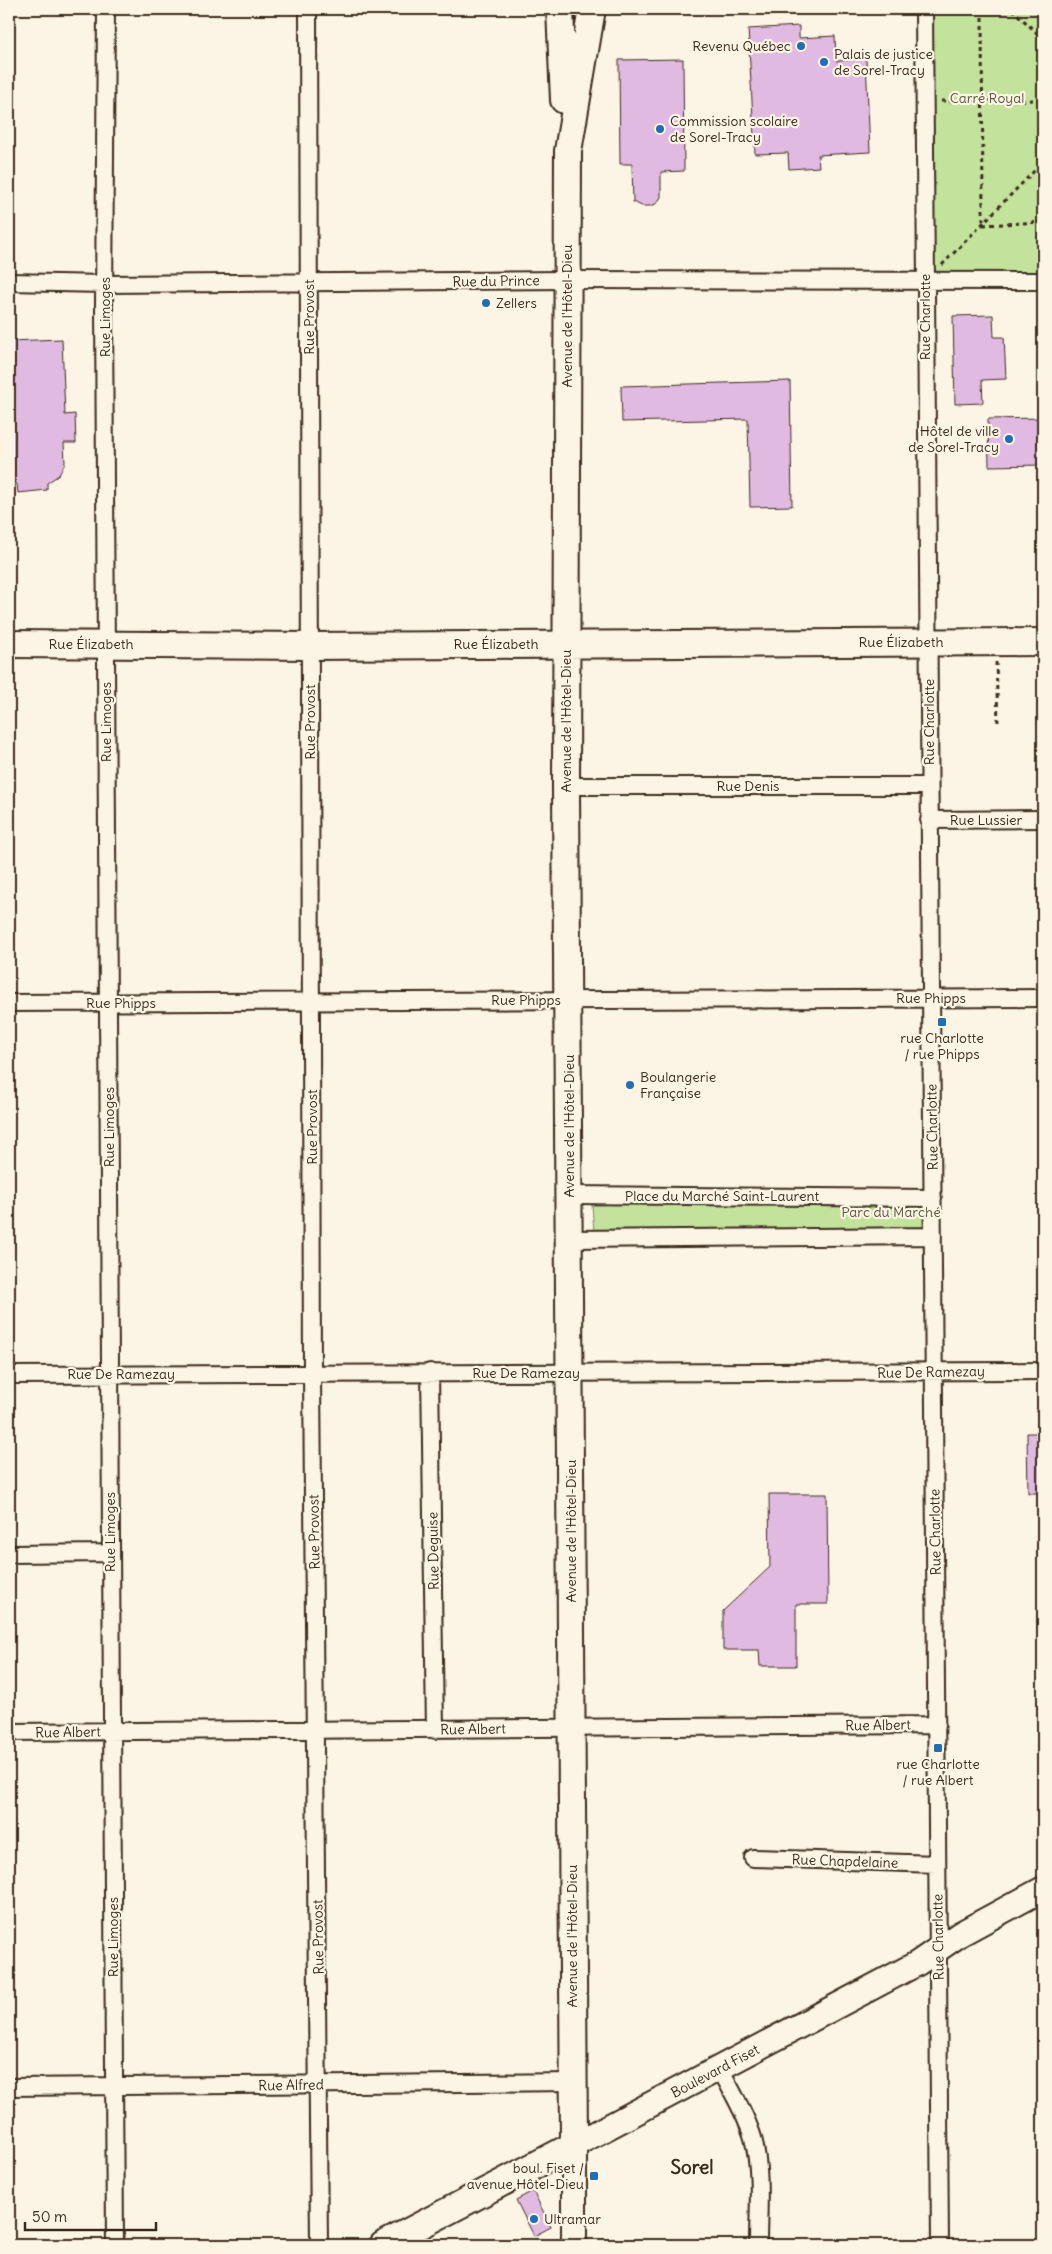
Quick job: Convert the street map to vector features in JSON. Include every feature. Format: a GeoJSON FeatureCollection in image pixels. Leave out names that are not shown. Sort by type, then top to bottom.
{"type":"FeatureCollection","features":[{"type":"Feature","properties":{"kind":"main road"},"geometry":{"type":"LineString","coordinates":[[560,9],[565,102],[573,119]]}},
{"type":"Feature","properties":{"kind":"main road","name":"Avenue de l'Hôtel-Dieu"},"geometry":{"type":"LineString","coordinates":[[574,2145],[570,1195],[566,786],[568,151],[592,9]]}},
{"type":"Feature","properties":{"kind":"main road","name":"Rue Élizabeth"},"geometry":{"type":"LineString","coordinates":[[9,644],[309,646],[1043,642]]}},
{"type":"Feature","properties":{"kind":"main road","name":"Boulevard Fiset"},"geometry":{"type":"LineString","coordinates":[[383,2245],[574,2145]]}},
{"type":"Feature","properties":{"kind":"street","name":"Rue Limoges"},"geometry":{"type":"LineString","coordinates":[[106,9],[106,644],[115,2245]]}},
{"type":"Feature","properties":{"kind":"street","name":"Rue Provost"},"geometry":{"type":"LineString","coordinates":[[308,9],[312,1373],[319,2245]]}},
{"type":"Feature","properties":{"kind":"street","name":"Rue Charlotte"},"geometry":{"type":"LineString","coordinates":[[924,9],[940,2245]]}},
{"type":"Feature","properties":{"kind":"street","name":"Rue du Prince"},"geometry":{"type":"LineString","coordinates":[[9,282],[105,284],[567,280],[1043,281]]}},
{"type":"Feature","properties":{"kind":"street","name":"Rue Denis"},"geometry":{"type":"LineString","coordinates":[[566,786],[929,786]]}},
{"type":"Feature","properties":{"kind":"street","name":"Rue Lussier"},"geometry":{"type":"LineString","coordinates":[[929,820],[1043,819]]}},
{"type":"Feature","properties":{"kind":"street","name":"Rue Phipps"},"geometry":{"type":"LineString","coordinates":[[9,1003],[1043,998]]}},
{"type":"Feature","properties":{"kind":"street","name":"Place du Marché Saint-Laurent"},"geometry":{"type":"LineString","coordinates":[[570,1195],[934,1198]]}},
{"type":"Feature","properties":{"kind":"street"},"geometry":{"type":"LineString","coordinates":[[570,1239],[933,1236]]}},
{"type":"Feature","properties":{"kind":"street","name":"Rue De Ramezay"},"geometry":{"type":"LineString","coordinates":[[9,1375],[1043,1371]]}},
{"type":"Feature","properties":{"kind":"street","name":"Rue Deguise"},"geometry":{"type":"LineString","coordinates":[[430,1372],[435,1730]]}},
{"type":"Feature","properties":{"kind":"street"},"geometry":{"type":"LineString","coordinates":[[9,1554],[110,1553]]}},
{"type":"Feature","properties":{"kind":"street","name":"Rue Albert"},"geometry":{"type":"LineString","coordinates":[[9,1732],[937,1725]]}},
{"type":"Feature","properties":{"kind":"street","name":"Rue Chapdelaine"},"geometry":{"type":"LineString","coordinates":[[753,1858],[937,1864]]}},
{"type":"Feature","properties":{"kind":"street","name":"Boulevard Fiset"},"geometry":{"type":"LineString","coordinates":[[574,2145],[918,1963],[960,1934],[1043,1889]]}},
{"type":"Feature","properties":{"kind":"street"},"geometry":{"type":"LineString","coordinates":[[720,2068],[749,2127],[755,2147],[758,2169],[758,2245]]}},
{"type":"Feature","properties":{"kind":"street","name":"Rue Alfred"},"geometry":{"type":"LineString","coordinates":[[9,2087],[573,2082]]}},
{"type":"Feature","properties":{"kind":"street","name":"Avenue de l'Hôtel-Dieu"},"geometry":{"type":"LineString","coordinates":[[574,2145],[574,2245]]}},
{"type":"Feature","properties":{"kind":"path"},"geometry":{"type":"LineString","coordinates":[[982,9],[983,225]]}},
{"type":"Feature","properties":{"kind":"path"},"geometry":{"type":"LineString","coordinates":[[1012,9],[1043,39]]}},
{"type":"Feature","properties":{"kind":"path"},"geometry":{"type":"LineString","coordinates":[[924,101],[1043,100]]}},
{"type":"Feature","properties":{"kind":"path"},"geometry":{"type":"LineString","coordinates":[[925,281],[983,225],[1043,162]]}},
{"type":"Feature","properties":{"kind":"path"},"geometry":{"type":"LineString","coordinates":[[983,225],[1043,222]]}},
{"type":"Feature","properties":{"kind":"path"},"geometry":{"type":"LineString","coordinates":[[995,642],[998,724]]}},
{"type":"Feature","properties":{"kind":"green space","name":"Carré Royal"},"geometry":{"type":"Polygon","coordinates":[[[931,9],[1043,9],[1043,281],[931,281],[931,9]]]}},
{"type":"Feature","properties":{"kind":"green space","name":"Parc du Marché"},"geometry":{"type":"Polygon","coordinates":[[[938,1191],[938,1232],[594,1232],[592,1205],[938,1191]]]}},
{"type":"Feature","properties":{"kind":"building"},"geometry":{"type":"Polygon","coordinates":[[[799,26],[799,38],[835,36],[836,61],[866,59],[870,152],[818,155],[819,167],[789,169],[788,153],[755,154],[748,29],[799,26]]]}},
{"type":"Feature","properties":{"kind":"building"},"geometry":{"type":"Polygon","coordinates":[[[683,59],[684,171],[661,172],[661,197],[657,203],[651,206],[642,206],[633,202],[632,164],[620,164],[619,60],[683,59]]]}},
{"type":"Feature","properties":{"kind":"building"},"geometry":{"type":"Polygon","coordinates":[[[993,315],[994,337],[1004,337],[1006,379],[982,380],[983,403],[955,404],[953,316],[993,315]]]}},
{"type":"Feature","properties":{"kind":"building"},"geometry":{"type":"Polygon","coordinates":[[[62,339],[65,415],[75,414],[76,443],[64,443],[65,463],[59,475],[47,483],[47,490],[18,493],[17,484],[9,478],[9,341],[62,339]]]}},
{"type":"Feature","properties":{"kind":"building"},"geometry":{"type":"Polygon","coordinates":[[[790,381],[792,506],[750,507],[748,419],[622,422],[621,386],[790,381]]]}},
{"type":"Feature","properties":{"kind":"building"},"geometry":{"type":"Polygon","coordinates":[[[1043,418],[1043,465],[989,466],[988,419],[1043,418]]]}},
{"type":"Feature","properties":{"kind":"building"},"geometry":{"type":"Polygon","coordinates":[[[1027,1433],[1043,1433],[1043,1493],[1028,1493],[1027,1433]]]}},
{"type":"Feature","properties":{"kind":"building"},"geometry":{"type":"Polygon","coordinates":[[[769,1494],[827,1494],[828,1604],[796,1604],[796,1666],[760,1666],[759,1650],[723,1650],[723,1611],[770,1567],[769,1494]]]}},
{"type":"Feature","properties":{"kind":"building"},"geometry":{"type":"Polygon","coordinates":[[[533,2191],[551,2227],[534,2236],[516,2200],[533,2191]]]}},
{"type":"Feature","properties":{"kind":"place","name":"Revenu Québec"},"geometry":{"type":"Point","coordinates":[801,46]}},
{"type":"Feature","properties":{"kind":"place","name":"Palais de justice de Sorel-Tracy"},"geometry":{"type":"Point","coordinates":[824,62]}},
{"type":"Feature","properties":{"kind":"place","name":"Commission scolaire de Sorel-Tracy"},"geometry":{"type":"Point","coordinates":[660,129]}},
{"type":"Feature","properties":{"kind":"place","name":"Zellers"},"geometry":{"type":"Point","coordinates":[486,303]}},
{"type":"Feature","properties":{"kind":"place","name":"Hôtel de ville de Sorel-Tracy"},"geometry":{"type":"Point","coordinates":[1009,439]}},
{"type":"Feature","properties":{"kind":"place","name":"rue Charlotte / rue Phipps"},"geometry":{"type":"Point","coordinates":[942,1022]}},
{"type":"Feature","properties":{"kind":"place","name":"Boulangerie Française"},"geometry":{"type":"Point","coordinates":[630,1085]}},
{"type":"Feature","properties":{"kind":"place","name":"rue Charlotte / rue Albert"},"geometry":{"type":"Point","coordinates":[938,1748]}},
{"type":"Feature","properties":{"kind":"place","name":"boul. Fiset / avenue Hôtel-Dieu"},"geometry":{"type":"Point","coordinates":[594,2176]}},
{"type":"Feature","properties":{"kind":"place","name":"Ultramar"},"geometry":{"type":"Point","coordinates":[534,2219]}},
{"type":"Feature","properties":{"kind":"district","name":"Sorel"},"geometry":{"type":"Point","coordinates":[692,2167]}}]}
